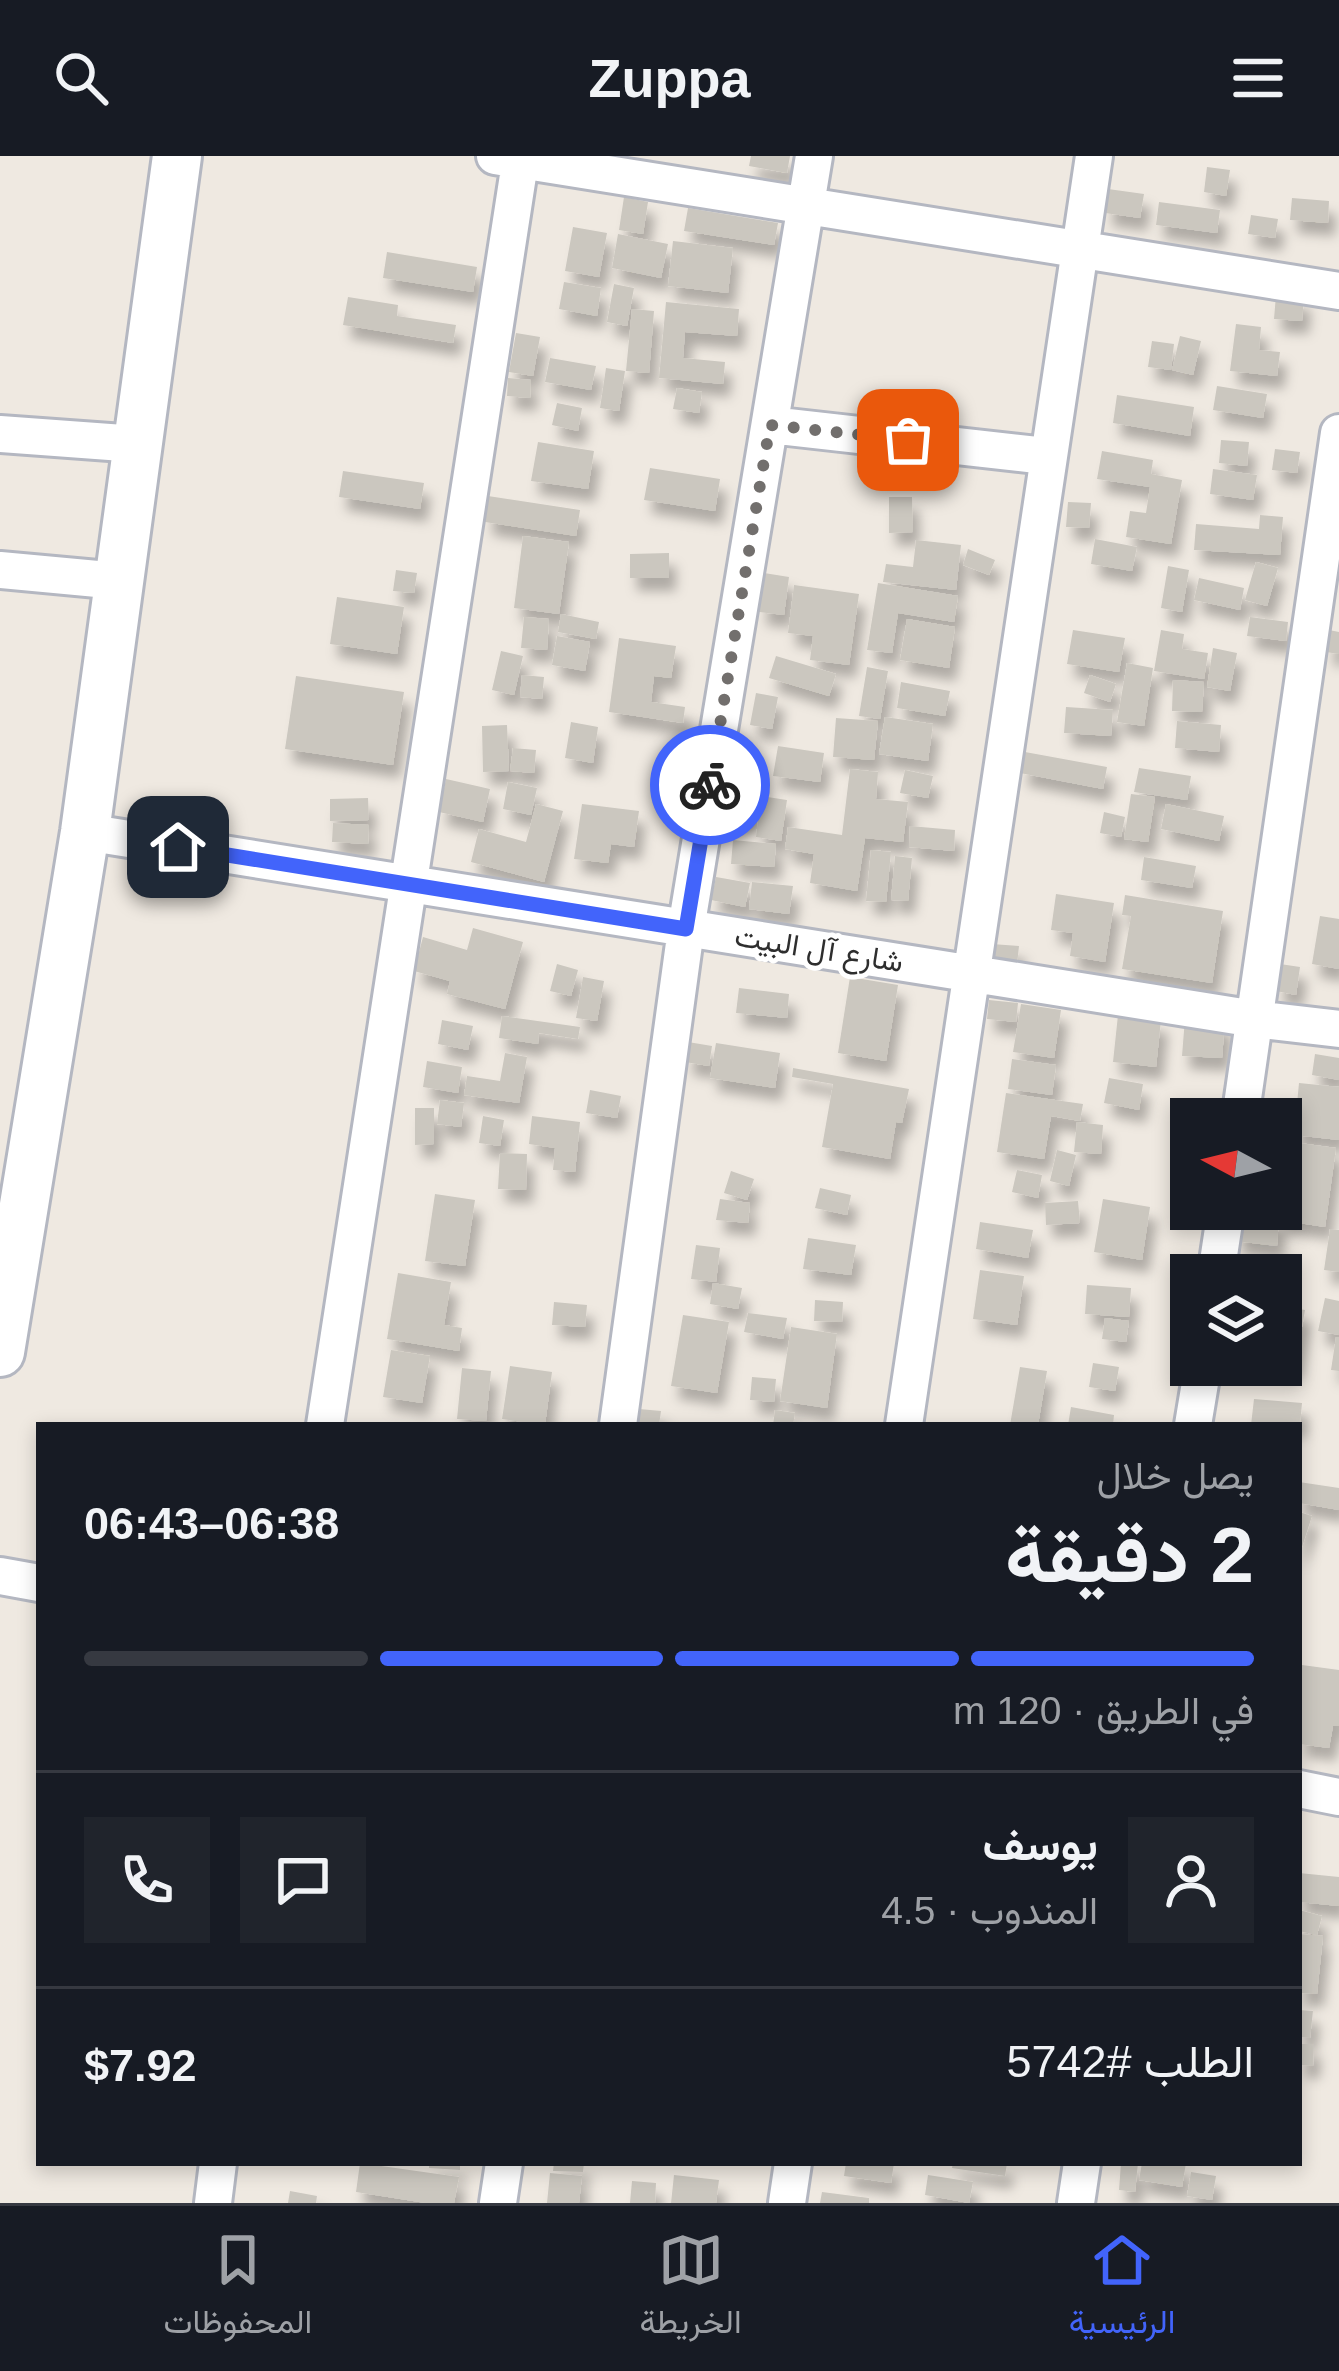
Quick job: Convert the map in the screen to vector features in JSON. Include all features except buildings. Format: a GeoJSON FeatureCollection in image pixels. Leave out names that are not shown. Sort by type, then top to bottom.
{"type":"FeatureCollection","features":[{"type":"Feature","properties":{"kind":"street"},"geometry":{"type":"LineString","coordinates":[[0,1352],[86,832],[177,156]]}},
{"type":"Feature","properties":{"kind":"street"},"geometry":{"type":"LineString","coordinates":[[618,1422],[686,929],[814,156]]}},
{"type":"Feature","properties":{"kind":"street"},"geometry":{"type":"LineString","coordinates":[[904,1422],[1094,156]]}},
{"type":"Feature","properties":{"kind":"street"},"geometry":{"type":"LineString","coordinates":[[326,1422],[410,883],[512,157],[1339,291]]}},
{"type":"Feature","properties":{"kind":"street"},"geometry":{"type":"LineString","coordinates":[[770,425],[1046,456]]}},
{"type":"Feature","properties":{"kind":"street"},"geometry":{"type":"LineString","coordinates":[[1243,1098],[1339,433]]}},
{"type":"Feature","properties":{"kind":"street"},"geometry":{"type":"LineString","coordinates":[[0,434],[137,444]]}},
{"type":"Feature","properties":{"kind":"street"},"geometry":{"type":"LineString","coordinates":[[0,570],[119,581]]}},
{"type":"Feature","properties":{"kind":"street","name":"شارع آل البيت"},"geometry":{"type":"LineString","coordinates":[[86,832],[1339,1029]]}},
{"type":"Feature","properties":{"kind":"street"},"geometry":{"type":"LineString","coordinates":[[1193,1422],[1199,1386]]}},
{"type":"Feature","properties":{"kind":"street"},"geometry":{"type":"LineString","coordinates":[[0,1576],[36,1582]]}},
{"type":"Feature","properties":{"kind":"street"},"geometry":{"type":"LineString","coordinates":[[1302,1790],[1339,1796]]}},
{"type":"Feature","properties":{"kind":"street"},"geometry":{"type":"LineString","coordinates":[[213,2203],[218,2166]]}},
{"type":"Feature","properties":{"kind":"street"},"geometry":{"type":"LineString","coordinates":[[498,2203],[504,2166]]}},
{"type":"Feature","properties":{"kind":"street"},"geometry":{"type":"LineString","coordinates":[[788,2203],[794,2166]]}},
{"type":"Feature","properties":{"kind":"street"},"geometry":{"type":"LineString","coordinates":[[1076,2203],[1082,2166]]}},
{"type":"Feature","properties":{"kind":"way so far"},"geometry":{"type":"LineString","coordinates":[[710,785],[770,425],[908,440]]}},
{"type":"Feature","properties":{"kind":"route"},"geometry":{"type":"LineString","coordinates":[[178,847],[686,929],[710,785]]}}]}
